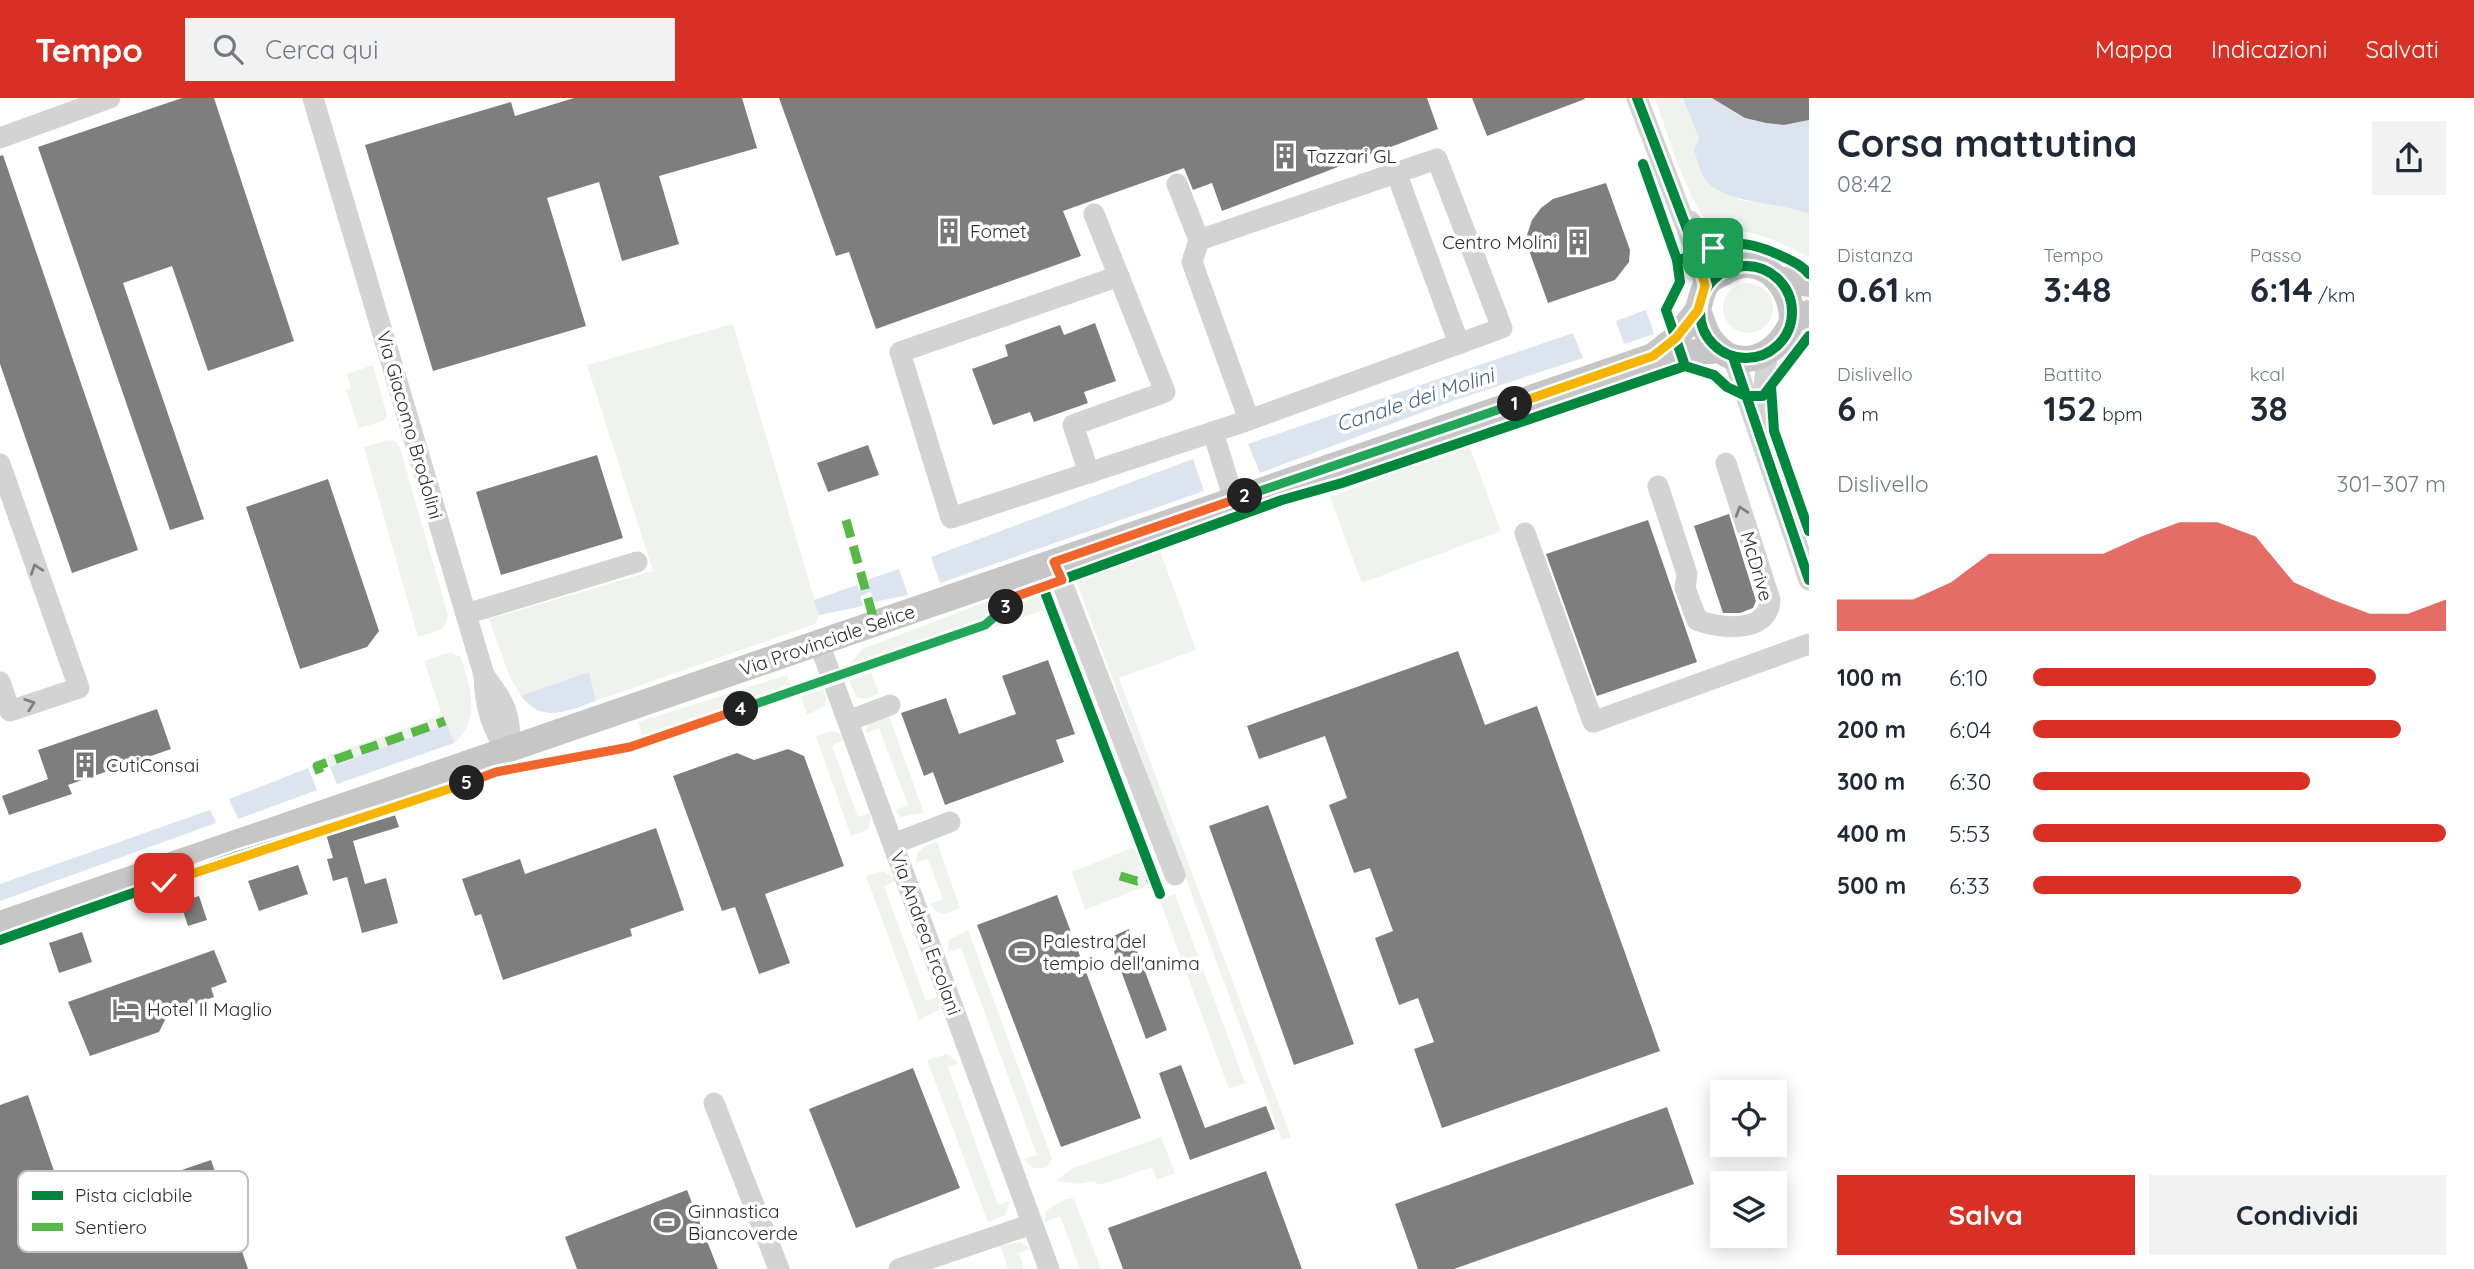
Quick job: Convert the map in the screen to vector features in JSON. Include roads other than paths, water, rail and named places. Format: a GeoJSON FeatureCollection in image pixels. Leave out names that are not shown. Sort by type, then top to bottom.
{"type":"FeatureCollection","features":[{"type":"Feature","properties":{"kind":"main road"},"geometry":{"type":"LineString","coordinates":[[1736,265],[1759,267],[1779,279],[1809,284]]}},
{"type":"Feature","properties":{"kind":"main road","name":"Via Provinciale Selice"},"geometry":{"type":"LineString","coordinates":[[1653,356],[1676,338],[1702,298],[1736,265]]}},
{"type":"Feature","properties":{"kind":"main road"},"geometry":{"type":"LineString","coordinates":[[1767,354],[1786,336],[1800,317],[1779,279]]}},
{"type":"Feature","properties":{"kind":"main road"},"geometry":{"type":"LineString","coordinates":[[1702,298],[1709,339],[1727,354]]}},
{"type":"Feature","properties":{"kind":"main road","name":"Via Provinciale Selice"},"geometry":{"type":"LineString","coordinates":[[0,924],[1653,356],[1727,354],[1748,359],[1767,354]]}},
{"type":"Feature","properties":{"kind":"street"},"geometry":{"type":"LineString","coordinates":[[0,138],[110,98]]}},
{"type":"Feature","properties":{"kind":"street","name":"Via Giacomo Brodolini"},"geometry":{"type":"LineString","coordinates":[[313,98],[484,675],[485,706],[501,724]]}},
{"type":"Feature","properties":{"kind":"street"},"geometry":{"type":"LineString","coordinates":[[1637,98],[1697,255],[1702,298]]}},
{"type":"Feature","properties":{"kind":"street"},"geometry":{"type":"LineString","coordinates":[[1119,276],[900,352],[951,518],[1249,420],[1502,328],[1437,159],[1199,240]]}},
{"type":"Feature","properties":{"kind":"street"},"geometry":{"type":"LineString","coordinates":[[1396,172],[1459,344]]}},
{"type":"Feature","properties":{"kind":"street"},"geometry":{"type":"LineString","coordinates":[[1177,184],[1199,240],[1192,262],[1194,269],[1249,420]]}},
{"type":"Feature","properties":{"kind":"street"},"geometry":{"type":"LineString","coordinates":[[1679,209],[1713,248],[1736,265]]}},
{"type":"Feature","properties":{"kind":"street"},"geometry":{"type":"LineString","coordinates":[[1089,473],[1073,425],[1165,391],[1094,214]]}},
{"type":"Feature","properties":{"kind":"street"},"geometry":{"type":"LineString","coordinates":[[1727,354],[1760,434],[1809,580]]}},
{"type":"Feature","properties":{"kind":"street"},"geometry":{"type":"LineString","coordinates":[[1760,434],[1767,354]]}},
{"type":"Feature","properties":{"kind":"street"},"geometry":{"type":"LineString","coordinates":[[1213,432],[1234,500]]}},
{"type":"Feature","properties":{"kind":"street","name":"McDrive"},"geometry":{"type":"LineString","coordinates":[[1658,486],[1687,574],[1685,588],[1697,620],[1729,629],[1746,625],[1764,617],[1770,609],[1770,600],[1726,463]]}},
{"type":"Feature","properties":{"kind":"street"},"geometry":{"type":"LineString","coordinates":[[0,464],[79,688],[10,711],[0,682]]}},
{"type":"Feature","properties":{"kind":"street"},"geometry":{"type":"LineString","coordinates":[[1525,533],[1593,722],[1809,644]]}},
{"type":"Feature","properties":{"kind":"street"},"geometry":{"type":"LineString","coordinates":[[466,614],[637,562]]}},
{"type":"Feature","properties":{"kind":"street"},"geometry":{"type":"LineString","coordinates":[[1054,562],[1175,875]]}},
{"type":"Feature","properties":{"kind":"street","name":"Via Andrea Ercolani"},"geometry":{"type":"LineString","coordinates":[[819,643],[1049,1269]]}},
{"type":"Feature","properties":{"kind":"street"},"geometry":{"type":"LineString","coordinates":[[848,722],[890,705]]}},
{"type":"Feature","properties":{"kind":"street"},"geometry":{"type":"LineString","coordinates":[[501,724],[541,738]]}},
{"type":"Feature","properties":{"kind":"street"},"geometry":{"type":"LineString","coordinates":[[501,724],[508,749]]}},
{"type":"Feature","properties":{"kind":"street"},"geometry":{"type":"LineString","coordinates":[[481,759],[501,724]]}},
{"type":"Feature","properties":{"kind":"street"},"geometry":{"type":"LineString","coordinates":[[893,844],[950,822]]}},
{"type":"Feature","properties":{"kind":"street"},"geometry":{"type":"LineString","coordinates":[[714,1102],[779,1269]]}},
{"type":"Feature","properties":{"kind":"street"},"geometry":{"type":"LineString","coordinates":[[899,1269],[1032,1223]]}},
{"type":"Feature","properties":{"kind":"water"},"geometry":{"type":"Polygon","coordinates":[[[1683,98],[1717,98],[1745,118],[1766,123],[1784,125],[1809,120],[1809,214],[1736,197],[1711,185],[1699,167],[1694,150],[1699,139],[1683,98]]]}},
{"type":"Feature","properties":{"kind":"water"},"geometry":{"type":"Polygon","coordinates":[[[1646,310],[1654,334],[1624,344],[1616,321],[1646,310]]]}},
{"type":"Feature","properties":{"kind":"water"},"geometry":{"type":"Polygon","coordinates":[[[1573,333],[1583,358],[1458,399],[1260,473],[1248,444],[1573,333]]]}},
{"type":"Feature","properties":{"kind":"water"},"geometry":{"type":"Polygon","coordinates":[[[1193,459],[1204,491],[940,583],[931,557],[1193,459]]]}},
{"type":"Feature","properties":{"kind":"water"},"geometry":{"type":"Polygon","coordinates":[[[899,569],[908,595],[874,602],[867,580],[899,569]]]}},
{"type":"Feature","properties":{"kind":"water"},"geometry":{"type":"Polygon","coordinates":[[[857,585],[863,606],[819,615],[814,600],[857,585]]]}},
{"type":"Feature","properties":{"kind":"water"},"geometry":{"type":"Polygon","coordinates":[[[589,672],[596,701],[585,705],[547,713],[529,705],[521,696],[589,672]]]}},
{"type":"Feature","properties":{"kind":"water"},"geometry":{"type":"Polygon","coordinates":[[[447,724],[454,743],[337,784],[330,767],[447,724]]]}},
{"type":"Feature","properties":{"kind":"water"},"geometry":{"type":"Polygon","coordinates":[[[308,768],[317,790],[238,819],[229,799],[308,768]]]}},
{"type":"Feature","properties":{"kind":"water"},"geometry":{"type":"Polygon","coordinates":[[[210,810],[216,823],[0,901],[0,884],[210,810]]]}},
{"type":"Feature","properties":{"kind":"waterway","name":"Canale dei Molini"},"geometry":{"type":"LineString","coordinates":[[852,596],[878,586]]}},
{"type":"Feature","properties":{"kind":"place","name":"Tazzari GL"},"geometry":{"type":"Point","coordinates":[1285,156]}},
{"type":"Feature","properties":{"kind":"place","name":"Fomet"},"geometry":{"type":"Point","coordinates":[949,231]}},
{"type":"Feature","properties":{"kind":"place","name":"Centro Molini"},"geometry":{"type":"Point","coordinates":[1578,242]}},
{"type":"Feature","properties":{"kind":"place","name":"CutiConsai"},"geometry":{"type":"Point","coordinates":[85,765]}},
{"type":"Feature","properties":{"kind":"place","name":"Palestra del tempio dell'anima"},"geometry":{"type":"Point","coordinates":[1022,952]}},
{"type":"Feature","properties":{"kind":"place","name":"Hotel Il Maglio"},"geometry":{"type":"Point","coordinates":[126,1009]}},
{"type":"Feature","properties":{"kind":"place","name":"Ginnastica Biancoverde"},"geometry":{"type":"Point","coordinates":[667,1222]}}]}
